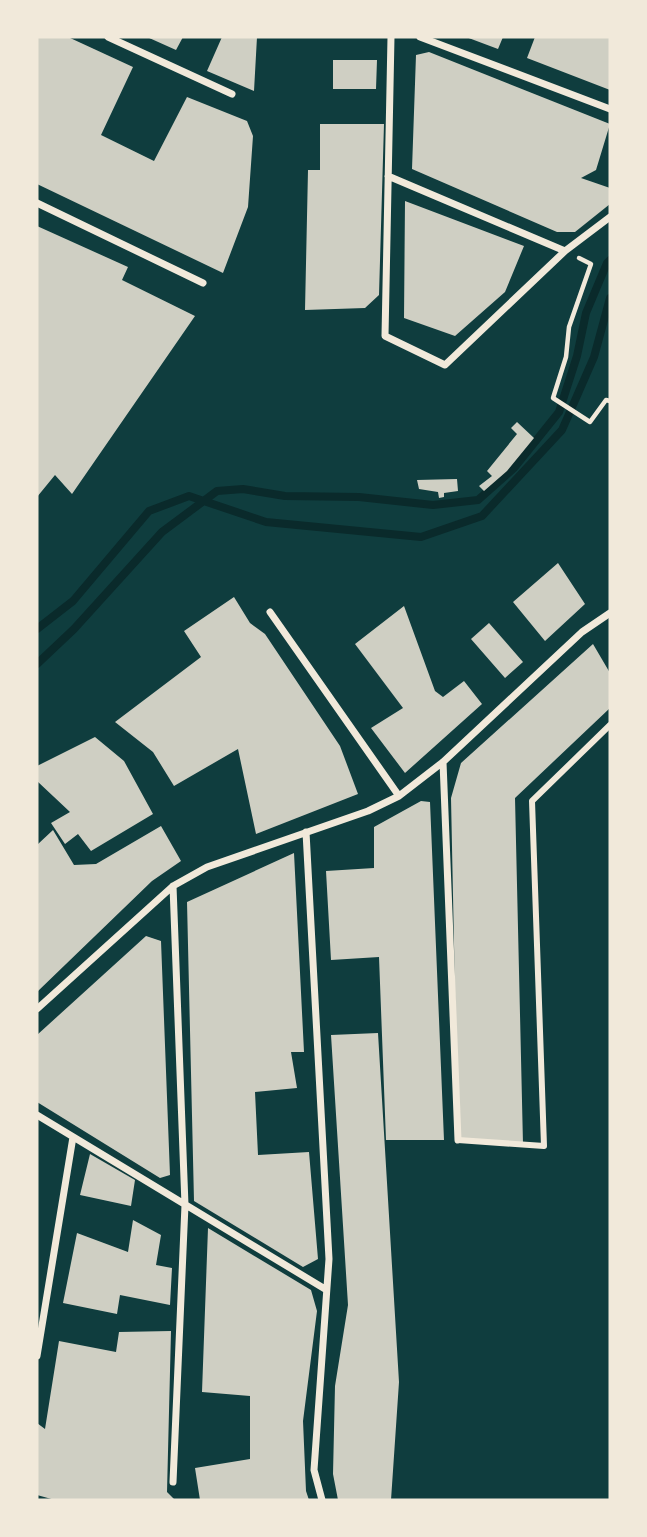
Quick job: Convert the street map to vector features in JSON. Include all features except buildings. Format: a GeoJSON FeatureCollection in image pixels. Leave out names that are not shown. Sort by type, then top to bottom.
{"type":"FeatureCollection","features":[{"type":"Feature","properties":{"kind":"street"},"geometry":{"type":"LineString","coordinates":[[107,37],[232,94]]}},
{"type":"Feature","properties":{"kind":"street"},"geometry":{"type":"LineString","coordinates":[[391,37],[384,336],[445,365],[565,251],[610,217]]}},
{"type":"Feature","properties":{"kind":"street"},"geometry":{"type":"LineString","coordinates":[[421,37],[610,110]]}},
{"type":"Feature","properties":{"kind":"street"},"geometry":{"type":"LineString","coordinates":[[388,176],[565,251]]}},
{"type":"Feature","properties":{"kind":"street"},"geometry":{"type":"LineString","coordinates":[[37,203],[203,283]]}},
{"type":"Feature","properties":{"kind":"street"},"geometry":{"type":"LineString","coordinates":[[270,612],[399,796]]}},
{"type":"Feature","properties":{"kind":"street"},"geometry":{"type":"LineString","coordinates":[[37,1009],[173,886],[207,867],[368,811],[399,796],[443,762],[582,632],[610,612]]}},
{"type":"Feature","properties":{"kind":"street"},"geometry":{"type":"LineString","coordinates":[[443,762],[458,1140],[544,1146],[532,801],[610,726]]}},
{"type":"Feature","properties":{"kind":"street"},"geometry":{"type":"LineString","coordinates":[[306,832],[329,1259],[314,1471],[322,1500]]}},
{"type":"Feature","properties":{"kind":"street"},"geometry":{"type":"LineString","coordinates":[[173,886],[185,1205],[173,1482]]}},
{"type":"Feature","properties":{"kind":"street"},"geometry":{"type":"LineString","coordinates":[[37,1115],[326,1289]]}},
{"type":"Feature","properties":{"kind":"street"},"geometry":{"type":"LineString","coordinates":[[37,1356],[73,1137]]}},
{"type":"Feature","properties":{"kind":"path"},"geometry":{"type":"LineString","coordinates":[[565,251],[591,264],[569,327],[566,357],[553,398],[590,422],[606,400],[610,401]]}},
{"type":"Feature","properties":{"kind":"waterway"},"geometry":{"type":"LineString","coordinates":[[37,664],[74,629],[162,532],[217,491],[243,489],[285,496],[359,497],[433,505],[478,500],[514,468],[559,412],[577,356],[586,313],[610,260]]}},
{"type":"Feature","properties":{"kind":"waterway"},"geometry":{"type":"LineString","coordinates":[[37,629],[73,601],[149,511],[189,496],[266,522],[421,537],[482,516],[562,430],[594,357],[610,298]]}}]}
